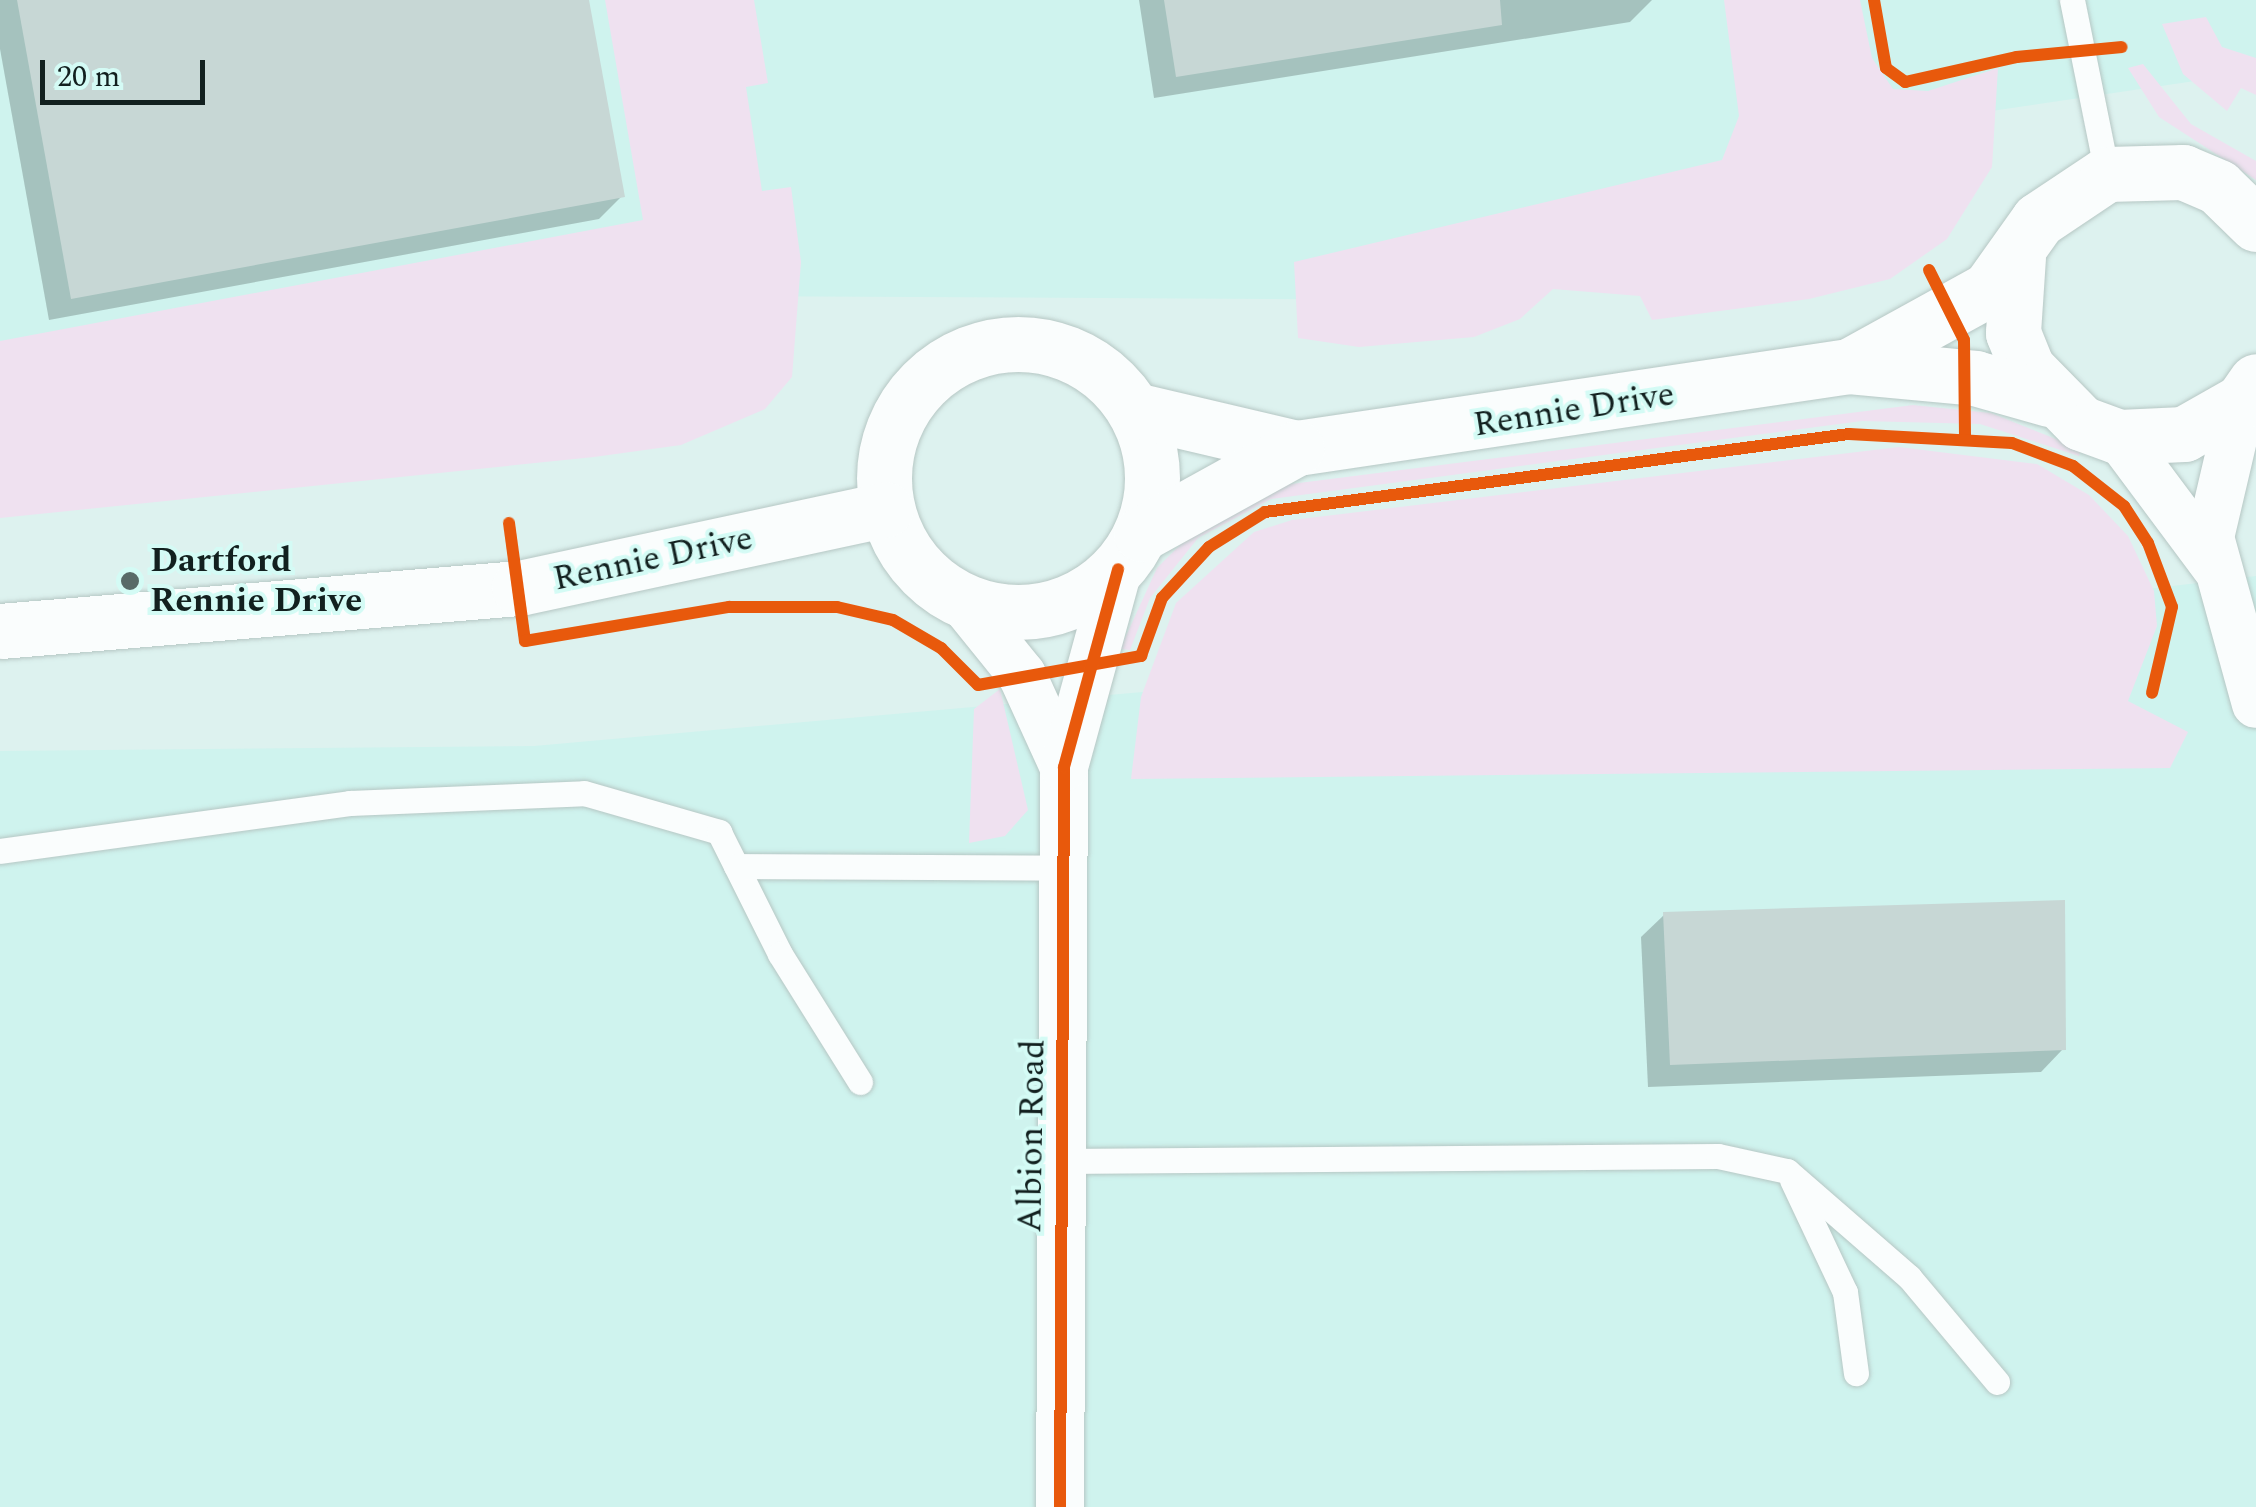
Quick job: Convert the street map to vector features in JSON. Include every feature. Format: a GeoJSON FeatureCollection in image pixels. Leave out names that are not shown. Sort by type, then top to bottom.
{"type":"FeatureCollection","features":[{"type":"Feature","properties":{"kind":"street"},"geometry":{"type":"LineString","coordinates":[[2107,174],[2183,172],[2253,217]]}},
{"type":"Feature","properties":{"kind":"street","name":"Rennie Drive"},"geometry":{"type":"LineString","coordinates":[[1849,366],[1942,321],[2018,257],[2038,220],[2107,174]]}},
{"type":"Feature","properties":{"kind":"street","name":"Rennie Drive"},"geometry":{"type":"LineString","coordinates":[[2018,257],[2013,332],[2050,399]]}},
{"type":"Feature","properties":{"kind":"street"},"geometry":{"type":"LineString","coordinates":[[962,601],[918,568],[886,509],[884,457],[901,409],[935,370],[981,348],[1025,342],[1068,352],[1107,375],[1136,410],[1152,493],[1129,551]]}},
{"type":"Feature","properties":{"kind":"street","name":"Rennie Drive"},"geometry":{"type":"LineString","coordinates":[[1136,410],[1297,448],[1849,366],[1975,378],[2050,399],[2118,437]]}},
{"type":"Feature","properties":{"kind":"street"},"geometry":{"type":"LineString","coordinates":[[2118,437],[2184,434],[2249,391]]}},
{"type":"Feature","properties":{"kind":"street"},"geometry":{"type":"LineString","coordinates":[[2249,391],[2210,537],[2256,704]]}},
{"type":"Feature","properties":{"kind":"street"},"geometry":{"type":"LineString","coordinates":[[2118,437],[2218,570]]}},
{"type":"Feature","properties":{"kind":"street","name":"Rennie Drive"},"geometry":{"type":"LineString","coordinates":[[962,601],[1045,610],[1129,551],[1297,448]]}},
{"type":"Feature","properties":{"kind":"street","name":"Rennie Drive"},"geometry":{"type":"LineString","coordinates":[[0,631],[519,588],[886,509]]}},
{"type":"Feature","properties":{"kind":"street","name":"Albion Road"},"geometry":{"type":"LineString","coordinates":[[1060,1507],[1060,1160],[1068,868],[1064,767],[1129,551]]}},
{"type":"Feature","properties":{"kind":"street","name":"Albion Road"},"geometry":{"type":"LineString","coordinates":[[962,601],[1022,674],[1064,767]]}},
{"type":"Feature","properties":{"kind":"lane"},"geometry":{"type":"LineString","coordinates":[[2072,0],[2107,174]]}},
{"type":"Feature","properties":{"kind":"lane"},"geometry":{"type":"LineString","coordinates":[[0,850],[350,803],[584,794],[719,832],[860,1082]]}},
{"type":"Feature","properties":{"kind":"lane"},"geometry":{"type":"LineString","coordinates":[[736,866],[1068,868]]}},
{"type":"Feature","properties":{"kind":"lane"},"geometry":{"type":"LineString","coordinates":[[1060,1160],[1718,1156],[1787,1171],[1909,1277],[1996,1382]]}},
{"type":"Feature","properties":{"kind":"lane"},"geometry":{"type":"LineString","coordinates":[[1787,1171],[1844,1292],[1856,1373]]}},
{"type":"Feature","properties":{"kind":"shaded area"},"geometry":{"type":"Polygon","coordinates":[[[0,0],[2256,0],[2256,72],[1944,118],[1459,300],[727,296],[0,370],[0,0]]]}},
{"type":"Feature","properties":{"kind":"shaded area"},"geometry":{"type":"Polygon","coordinates":[[[605,0],[754,0],[768,83],[746,87],[762,191],[791,187],[801,262],[792,377],[765,409],[681,445],[0,518],[0,341],[643,220],[605,0]]]}},
{"type":"Feature","properties":{"kind":"shaded area"},"geometry":{"type":"Polygon","coordinates":[[[1724,0],[1860,0],[1872,58],[1893,89],[1928,91],[1998,68],[1992,167],[1947,239],[1890,279],[1809,299],[1652,320],[1640,296],[1553,289],[1520,319],[1474,337],[1359,347],[1298,338],[1294,262],[1722,160],[1739,116],[1724,0]]]}},
{"type":"Feature","properties":{"kind":"shaded area"},"geometry":{"type":"Polygon","coordinates":[[[2206,17],[2222,47],[2256,58],[2256,95],[2241,88],[2227,111],[2183,74],[2162,24],[2206,17]]]}},
{"type":"Feature","properties":{"kind":"shaded area"},"geometry":{"type":"Polygon","coordinates":[[[2143,64],[2191,124],[2256,161],[2256,180],[2159,117],[2128,68],[2143,64]]]}},
{"type":"Feature","properties":{"kind":"shaded area"},"geometry":{"type":"Polygon","coordinates":[[[1913,405],[1991,413],[2081,449],[2079,456],[1980,424],[1862,421],[1271,499],[1198,538],[1150,598],[1130,650],[1120,649],[1157,568],[1189,536],[1275,486],[1913,405]]]}},
{"type":"Feature","properties":{"kind":"shaded area"},"geometry":{"type":"Polygon","coordinates":[[[1899,447],[2037,464],[2089,495],[2128,536],[2154,591],[2157,626],[2128,701],[2188,732],[2170,768],[1131,779],[1141,697],[1176,603],[1254,532],[1292,520],[1899,447]]]}},
{"type":"Feature","properties":{"kind":"shaded area"},"geometry":{"type":"Polygon","coordinates":[[[2256,576],[2256,1507],[0,1507],[0,751],[534,746],[1684,644],[2256,576]]]}},
{"type":"Feature","properties":{"kind":"shaded area"},"geometry":{"type":"Polygon","coordinates":[[[1000,689],[1028,810],[1005,836],[969,843],[974,709],[1000,689]]]}},
{"type":"Feature","properties":{"kind":"building"},"geometry":{"type":"Polygon","coordinates":[[[17,0],[589,0],[625,197],[71,299],[17,0]]]}},
{"type":"Feature","properties":{"kind":"building"},"geometry":{"type":"Polygon","coordinates":[[[1164,0],[1500,0],[1502,25],[1176,77],[1164,0]]]}},
{"type":"Feature","properties":{"kind":"building"},"geometry":{"type":"Polygon","coordinates":[[[2065,900],[2066,1050],[1670,1065],[1663,912],[2065,900]]]}},
{"type":"Feature","properties":{"kind":"cycle path"},"geometry":{"type":"LineString","coordinates":[[1874,0],[1886,68],[1905,82],[2017,57],[2122,47]]}},
{"type":"Feature","properties":{"kind":"cycle path"},"geometry":{"type":"LineString","coordinates":[[1929,270],[1964,340],[1965,439]]}},
{"type":"Feature","properties":{"kind":"cycle path"},"geometry":{"type":"LineString","coordinates":[[509,523],[525,641],[729,607],[837,607],[893,620],[941,648],[978,685],[1141,656],[1162,598],[1209,547],[1265,512],[1849,434],[2012,443],[2073,466],[2124,506],[2148,543],[2172,607],[2152,693]]}},
{"type":"Feature","properties":{"kind":"cycle path"},"geometry":{"type":"LineString","coordinates":[[1060,1507],[1064,767],[1118,569]]}},
{"type":"Feature","properties":{"kind":"place","name":"Dartford Rennie Drive"},"geometry":{"type":"Point","coordinates":[130,581]}}]}
